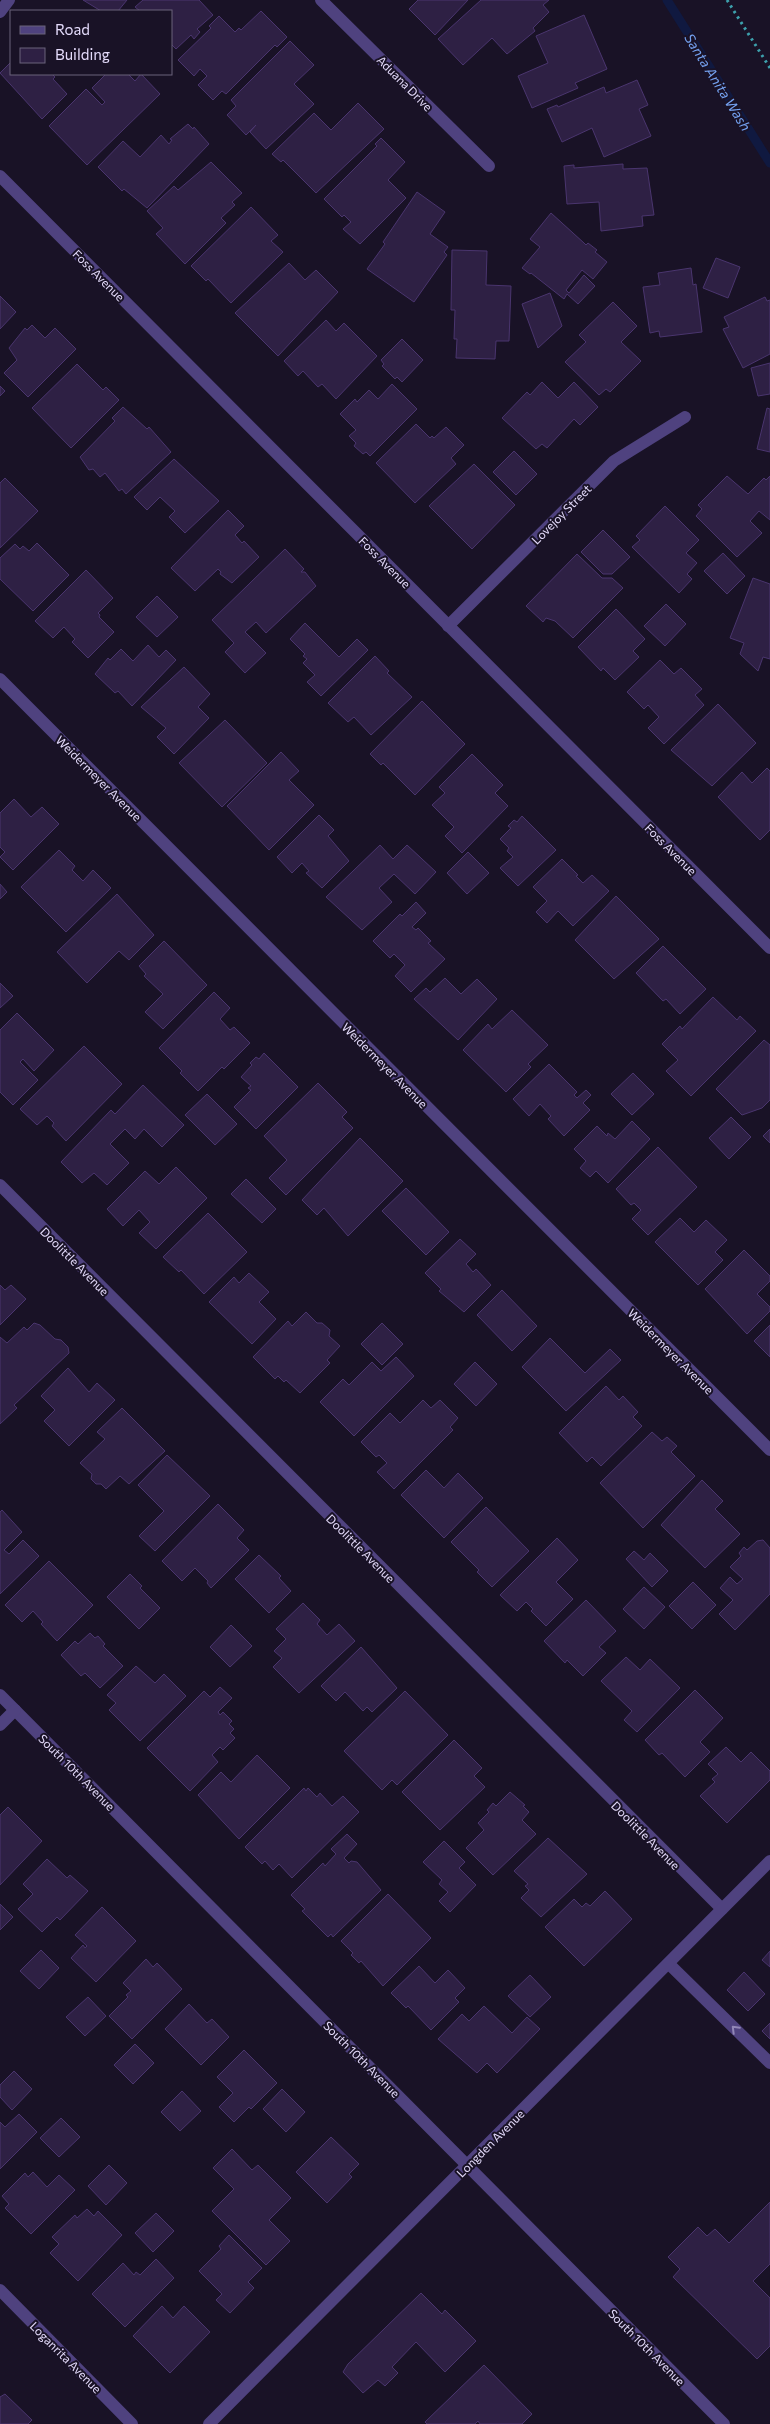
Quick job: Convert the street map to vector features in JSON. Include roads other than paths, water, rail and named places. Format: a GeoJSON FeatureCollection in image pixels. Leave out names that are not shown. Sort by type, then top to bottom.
{"type":"FeatureCollection","features":[{"type":"Feature","properties":{"kind":"street"},"geometry":{"type":"LineString","coordinates":[[0,12],[9,0]]}},
{"type":"Feature","properties":{"kind":"street","name":"Aduana Drive"},"geometry":{"type":"LineString","coordinates":[[321,0],[489,166]]}},
{"type":"Feature","properties":{"kind":"street","name":"Foss Avenue"},"geometry":{"type":"LineString","coordinates":[[0,176],[770,948]]}},
{"type":"Feature","properties":{"kind":"street","name":"Lovejoy Street"},"geometry":{"type":"LineString","coordinates":[[448,626],[614,462],[685,417]]}},
{"type":"Feature","properties":{"kind":"street","name":"Weidermeyer Avenue"},"geometry":{"type":"LineString","coordinates":[[0,679],[770,1450]]}},
{"type":"Feature","properties":{"kind":"street","name":"Doolittle Avenue"},"geometry":{"type":"LineString","coordinates":[[0,1185],[722,1909]]}},
{"type":"Feature","properties":{"kind":"street","name":"South 10th Avenue"},"geometry":{"type":"LineString","coordinates":[[0,1695],[724,2424]]}},
{"type":"Feature","properties":{"kind":"street"},"geometry":{"type":"LineString","coordinates":[[0,1725],[15,1710]]}},
{"type":"Feature","properties":{"kind":"street","name":"Longden Avenue"},"geometry":{"type":"LineString","coordinates":[[209,2424],[770,1861]]}},
{"type":"Feature","properties":{"kind":"street"},"geometry":{"type":"LineString","coordinates":[[669,1964],[770,2063]]}},
{"type":"Feature","properties":{"kind":"street","name":"Loganrita Avenue"},"geometry":{"type":"LineString","coordinates":[[0,2290],[132,2424]]}},
{"type":"Feature","properties":{"kind":"waterway","name":"Santa Anita Wash"},"geometry":{"type":"LineString","coordinates":[[667,0],[770,163]]}}]}
